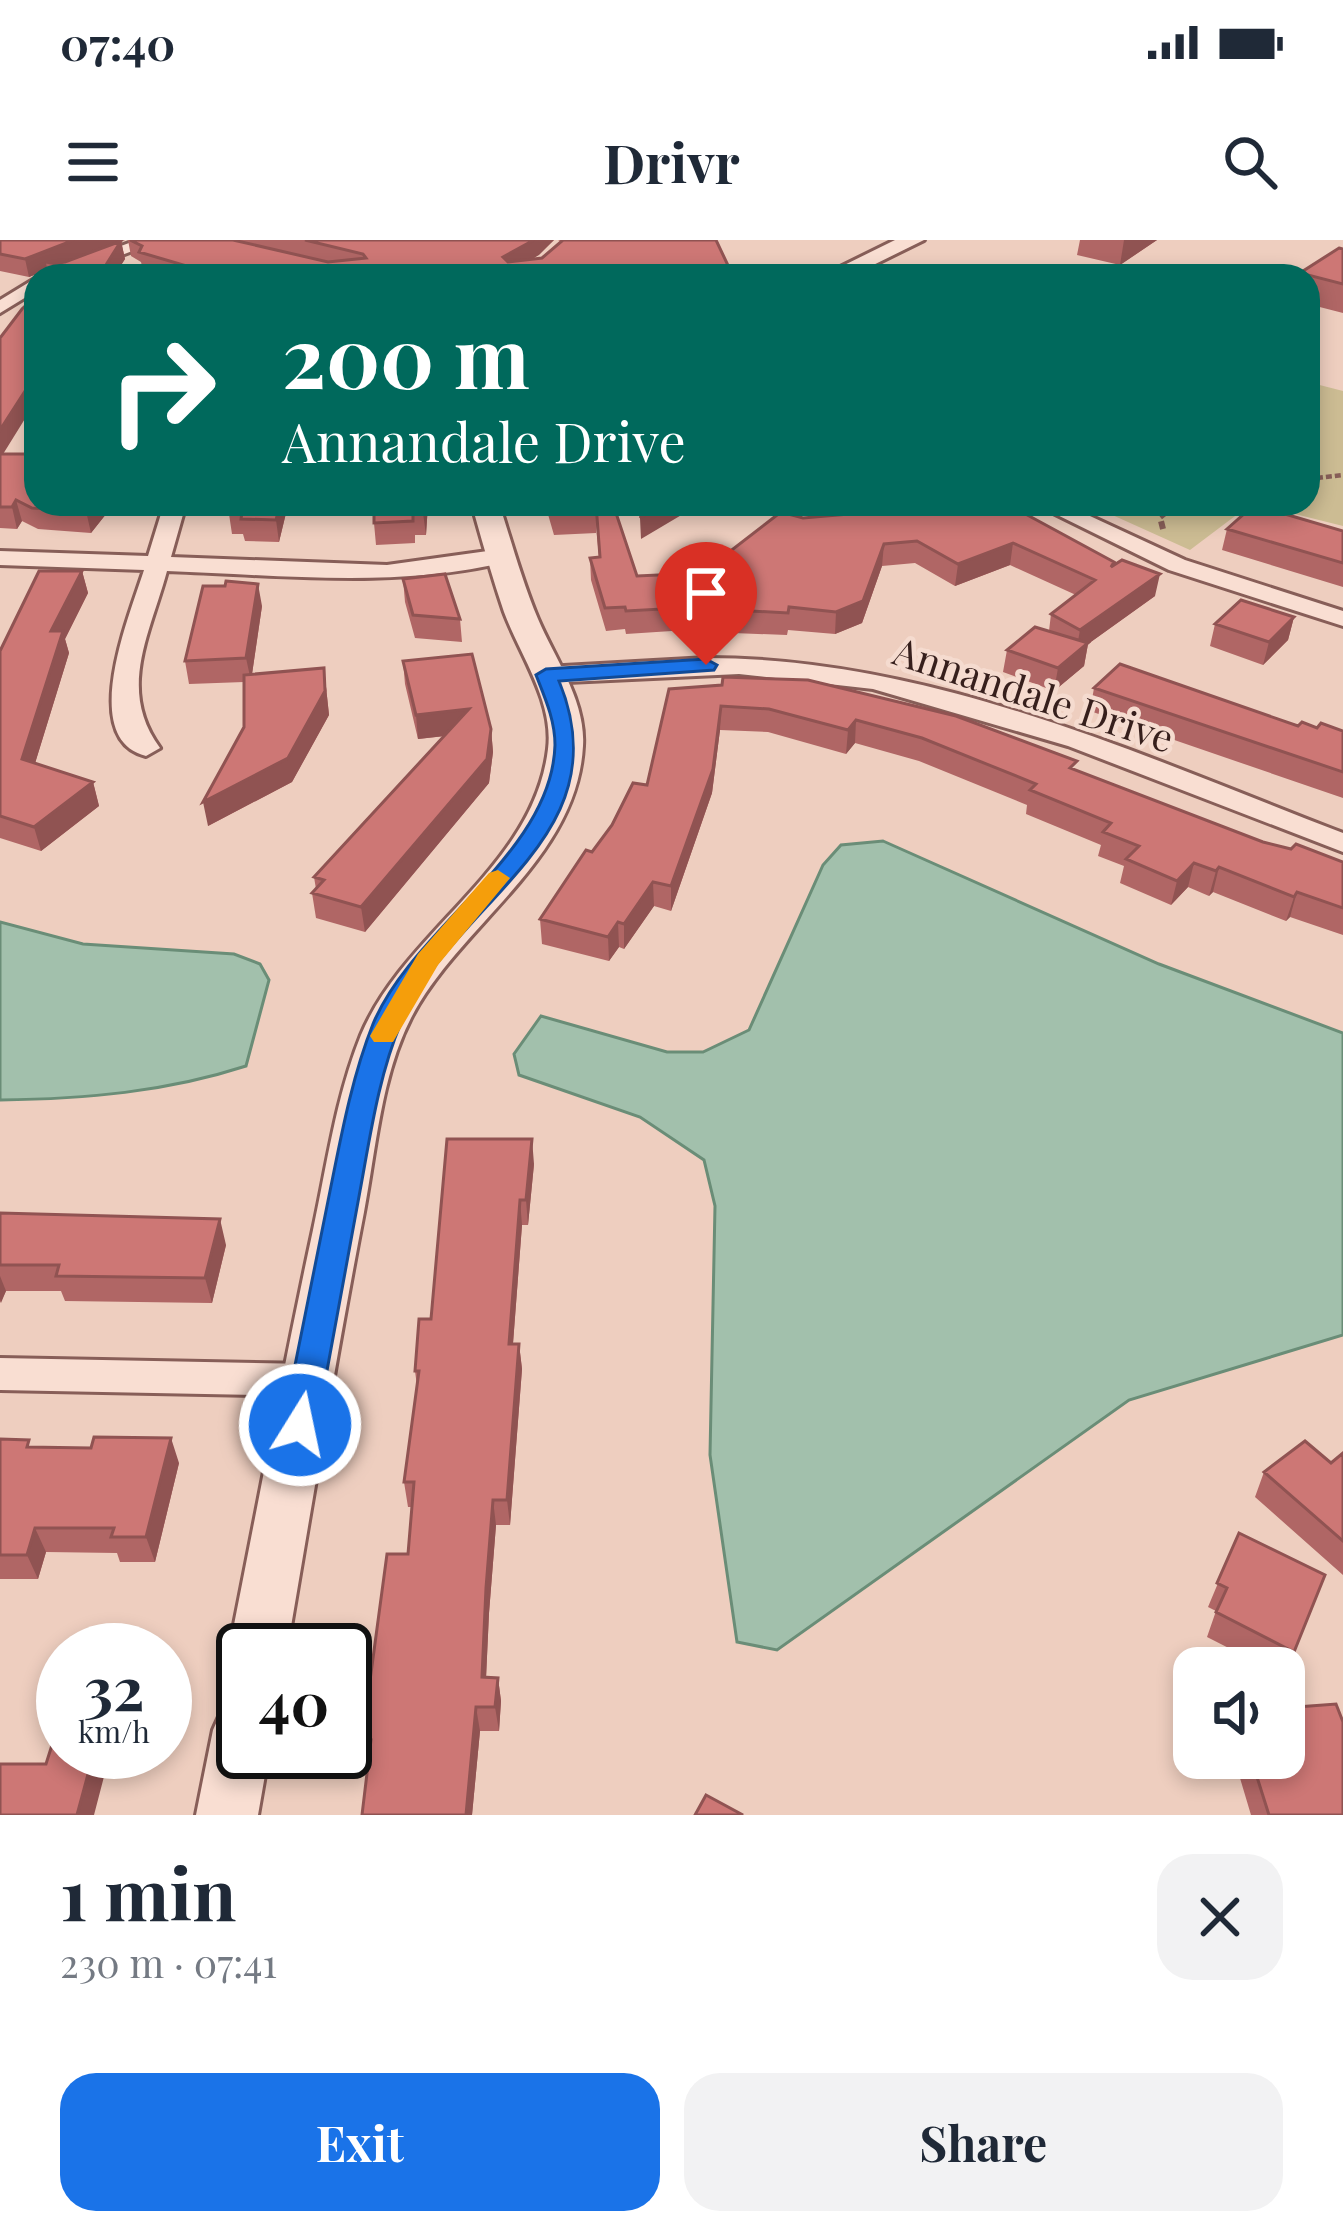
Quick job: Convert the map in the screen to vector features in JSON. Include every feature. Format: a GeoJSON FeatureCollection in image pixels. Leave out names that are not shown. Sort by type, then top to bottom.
{"type":"FeatureCollection","features":[{"type":"Feature","properties":{"kind":"street"},"geometry":{"type":"LineString","coordinates":[[84,264],[153,240]]}},
{"type":"Feature","properties":{"kind":"street"},"geometry":{"type":"LineString","coordinates":[[856,264],[901,241]]}},
{"type":"Feature","properties":{"kind":"street"},"geometry":{"type":"LineString","coordinates":[[146,748],[130,729],[122,687],[171,516]]}},
{"type":"Feature","properties":{"kind":"street"},"geometry":{"type":"LineString","coordinates":[[263,1623],[356,1135],[388,1022],[427,960],[534,836],[560,783],[566,746],[562,716],[502,556],[493,516]]}},
{"type":"Feature","properties":{"kind":"street"},"geometry":{"type":"LineString","coordinates":[[1072,516],[1177,565],[1343,619]]}},
{"type":"Feature","properties":{"kind":"street"},"geometry":{"type":"LineString","coordinates":[[0,558],[387,572],[463,566],[502,556]]}},
{"type":"Feature","properties":{"kind":"street","name":"Annandale Drive"},"geometry":{"type":"LineString","coordinates":[[546,675],[706,665],[802,669],[860,678],[983,709],[1343,843]]}},
{"type":"Feature","properties":{"kind":"street"},"geometry":{"type":"LineString","coordinates":[[0,1374],[309,1380]]}},
{"type":"Feature","properties":{"kind":"street"},"geometry":{"type":"LineString","coordinates":[[227,1815],[234,1779]]}},
{"type":"Feature","properties":{"kind":"shaded area"},"geometry":{"type":"Polygon","coordinates":[[[1320,385],[1343,391],[1343,526],[1303,516],[1320,516],[1320,385]]]}},
{"type":"Feature","properties":{"kind":"shaded area"},"geometry":{"type":"Polygon","coordinates":[[[1115,516],[1235,516],[1190,550],[1115,516]]]}},
{"type":"Feature","properties":{"kind":"shaded area"},"geometry":{"type":"Polygon","coordinates":[[[883,841],[1159,964],[1343,1033],[1343,1335],[1129,1400],[777,1650],[737,1642],[710,1455],[715,1206],[704,1160],[640,1117],[519,1075],[514,1054],[541,1016],[667,1052],[703,1052],[749,1030],[823,865],[841,845],[883,841]]]}},
{"type":"Feature","properties":{"kind":"shaded area"},"geometry":{"type":"Polygon","coordinates":[[[0,922],[83,944],[234,954],[260,964],[269,980],[246,1066],[125,1092],[0,1100],[0,922]]]}},
{"type":"Feature","properties":{"kind":"building"},"geometry":{"type":"Polygon","coordinates":[[[0,240],[74,240],[25,259],[0,254],[0,240]]]}},
{"type":"Feature","properties":{"kind":"building"},"geometry":{"type":"Polygon","coordinates":[[[130,240],[233,240],[328,262],[366,258],[305,240],[534,240],[503,257],[508,262],[542,258],[563,240],[716,240],[727,264],[180,264],[139,252],[142,246],[130,240]]]}},
{"type":"Feature","properties":{"kind":"building"},"geometry":{"type":"Polygon","coordinates":[[[121,241],[107,264],[46,262],[65,262],[121,241]]]}},
{"type":"Feature","properties":{"kind":"building"},"geometry":{"type":"Polygon","coordinates":[[[1343,249],[1343,284],[1320,278],[1320,264],[1314,264],[1343,249]]]}},
{"type":"Feature","properties":{"kind":"building"},"geometry":{"type":"Polygon","coordinates":[[[22,309],[24,393],[0,430],[0,338],[22,309]]]}},
{"type":"Feature","properties":{"kind":"building"},"geometry":{"type":"Polygon","coordinates":[[[0,454],[24,454],[24,504],[16,500],[12,507],[0,507],[0,454]]]}},
{"type":"Feature","properties":{"kind":"building"},"geometry":{"type":"Polygon","coordinates":[[[241,516],[277,516],[276,520],[241,516]]]}},
{"type":"Feature","properties":{"kind":"building"},"geometry":{"type":"Polygon","coordinates":[[[374,516],[413,516],[413,521],[374,523],[374,516]]]}},
{"type":"Feature","properties":{"kind":"building"},"geometry":{"type":"Polygon","coordinates":[[[597,516],[617,516],[637,576],[702,573],[776,516],[1029,516],[1114,562],[1111,567],[1122,560],[1160,574],[1080,630],[1051,614],[1095,580],[1013,543],[958,564],[917,541],[884,544],[863,601],[836,612],[789,607],[788,613],[734,610],[734,605],[605,608],[590,558],[600,557],[597,516]]]}},
{"type":"Feature","properties":{"kind":"building"},"geometry":{"type":"Polygon","coordinates":[[[1242,516],[1292,516],[1343,531],[1343,563],[1227,529],[1242,516]]]}},
{"type":"Feature","properties":{"kind":"building"},"geometry":{"type":"Polygon","coordinates":[[[39,571],[82,571],[51,631],[63,631],[22,759],[93,782],[34,827],[0,816],[0,651],[39,571]]]}},
{"type":"Feature","properties":{"kind":"building"},"geometry":{"type":"Polygon","coordinates":[[[445,574],[460,619],[413,615],[403,579],[445,574]]]}},
{"type":"Feature","properties":{"kind":"building"},"geometry":{"type":"Polygon","coordinates":[[[226,581],[258,584],[246,658],[185,661],[203,586],[225,586],[226,581]]]}},
{"type":"Feature","properties":{"kind":"building"},"geometry":{"type":"Polygon","coordinates":[[[1241,600],[1294,617],[1269,642],[1215,624],[1241,600]]]}},
{"type":"Feature","properties":{"kind":"building"},"geometry":{"type":"Polygon","coordinates":[[[1035,627],[1088,643],[1058,668],[1007,650],[1035,627]]]}},
{"type":"Feature","properties":{"kind":"building"},"geometry":{"type":"Polygon","coordinates":[[[472,654],[491,729],[487,759],[361,907],[312,893],[324,880],[314,877],[469,709],[416,715],[403,661],[472,654]]]}},
{"type":"Feature","properties":{"kind":"building"},"geometry":{"type":"Polygon","coordinates":[[[1120,664],[1298,726],[1302,722],[1317,728],[1321,723],[1343,731],[1343,772],[1094,688],[1120,664]]]}},
{"type":"Feature","properties":{"kind":"building"},"geometry":{"type":"Polygon","coordinates":[[[324,668],[325,691],[288,758],[203,802],[244,727],[244,675],[324,668]]]}},
{"type":"Feature","properties":{"kind":"building"},"geometry":{"type":"Polygon","coordinates":[[[723,677],[808,680],[956,716],[1077,761],[1070,768],[1263,842],[1291,849],[1296,844],[1343,862],[1343,908],[1297,892],[1294,897],[1219,867],[1216,871],[1194,863],[1177,881],[1126,859],[1139,846],[1103,832],[1111,823],[1030,790],[1036,784],[922,738],[856,720],[848,730],[769,709],[721,706],[713,769],[671,886],[653,882],[624,924],[618,922],[608,937],[540,919],[586,850],[592,852],[612,825],[633,783],[647,785],[669,689],[722,685],[723,677]]]}},
{"type":"Feature","properties":{"kind":"building"},"geometry":{"type":"Polygon","coordinates":[[[447,1139],[532,1139],[526,1200],[520,1200],[509,1344],[519,1344],[507,1500],[493,1500],[486,1588],[482,1677],[498,1678],[495,1707],[476,1707],[466,1815],[362,1815],[366,1779],[372,1779],[372,1666],[387,1554],[408,1554],[414,1482],[404,1482],[419,1371],[415,1371],[419,1319],[431,1319],[447,1139]]]}},
{"type":"Feature","properties":{"kind":"building"},"geometry":{"type":"Polygon","coordinates":[[[0,1213],[220,1219],[205,1278],[56,1276],[59,1265],[0,1265],[0,1213]]]}},
{"type":"Feature","properties":{"kind":"building"},"geometry":{"type":"Polygon","coordinates":[[[94,1437],[171,1438],[146,1537],[111,1537],[114,1528],[35,1528],[27,1555],[0,1555],[0,1439],[29,1440],[27,1447],[91,1448],[94,1437]]]}},
{"type":"Feature","properties":{"kind":"building"},"geometry":{"type":"Polygon","coordinates":[[[1305,1441],[1331,1463],[1343,1453],[1343,1541],[1264,1472],[1305,1441]]]}},
{"type":"Feature","properties":{"kind":"building"},"geometry":{"type":"Polygon","coordinates":[[[1239,1533],[1325,1575],[1296,1647],[1284,1647],[1216,1612],[1227,1588],[1217,1583],[1239,1533]]]}},
{"type":"Feature","properties":{"kind":"building"},"geometry":{"type":"Polygon","coordinates":[[[1336,1704],[1343,1722],[1343,1815],[1269,1815],[1258,1779],[1305,1779],[1305,1706],[1336,1704]]]}},
{"type":"Feature","properties":{"kind":"building"},"geometry":{"type":"Polygon","coordinates":[[[0,1764],[36,1764],[36,1779],[87,1779],[77,1815],[0,1815],[0,1764]]]}},
{"type":"Feature","properties":{"kind":"building"},"geometry":{"type":"Polygon","coordinates":[[[706,1795],[743,1815],[695,1815],[706,1795]]]}},
{"type":"Feature","properties":{"kind":"slow traffic"},"geometry":{"type":"LineString","coordinates":[[384,1036],[427,960],[498,878]]}},
{"type":"Feature","properties":{"kind":"route"},"geometry":{"type":"LineString","coordinates":[[300,1425],[356,1135],[388,1022],[427,960],[534,836],[560,783],[566,746],[562,716],[546,675],[706,665]]}}]}
